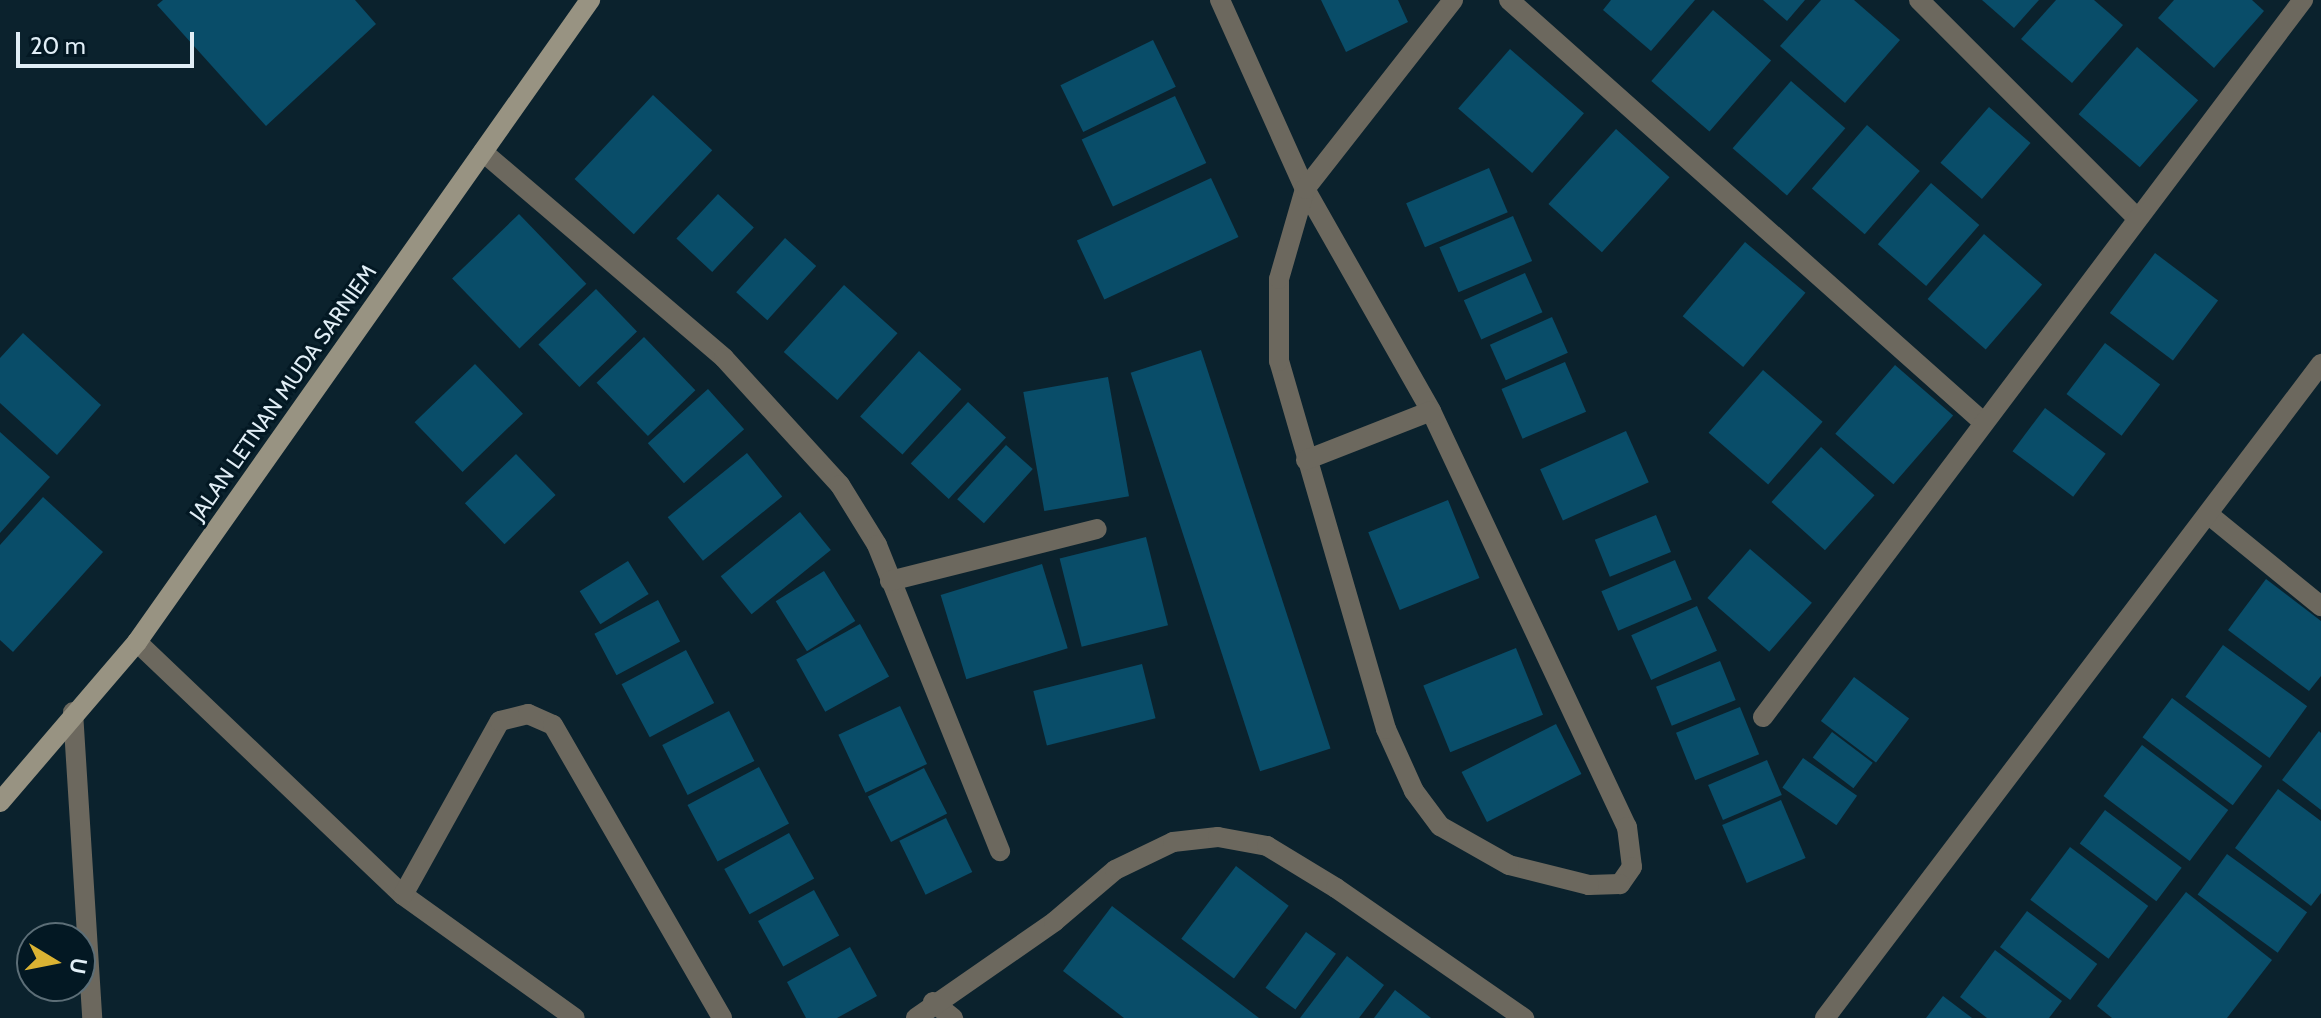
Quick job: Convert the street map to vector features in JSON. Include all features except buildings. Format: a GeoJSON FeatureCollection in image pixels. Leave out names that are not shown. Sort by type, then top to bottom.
{"type":"FeatureCollection","features":[{"type":"Feature","properties":{"kind":"main road","name":"JALAN LETNAN MUDA SARNIEM"},"geometry":{"type":"LineString","coordinates":[[0,802],[73,712],[137,642],[590,0]]}},
{"type":"Feature","properties":{"kind":"street"},"geometry":{"type":"LineString","coordinates":[[1220,0],[1305,189],[1431,411],[1627,827],[1634,850],[1632,867],[1620,884],[1589,885],[1538,876],[1473,849],[1431,814],[1414,791],[1386,729],[1279,361],[1276,314],[1279,279],[1305,189],[1453,0]]}},
{"type":"Feature","properties":{"kind":"street"},"geometry":{"type":"LineString","coordinates":[[1509,0],[1983,422]]}},
{"type":"Feature","properties":{"kind":"street"},"geometry":{"type":"LineString","coordinates":[[1919,0],[2135,216]]}},
{"type":"Feature","properties":{"kind":"street"},"geometry":{"type":"LineString","coordinates":[[1763,717],[2135,216],[2300,1]]}},
{"type":"Feature","properties":{"kind":"street"},"geometry":{"type":"LineString","coordinates":[[483,152],[724,358],[840,485],[877,545],[1000,851]]}},
{"type":"Feature","properties":{"kind":"street"},"geometry":{"type":"LineString","coordinates":[[1825,1018],[2321,364]]}},
{"type":"Feature","properties":{"kind":"street"},"geometry":{"type":"LineString","coordinates":[[1306,460],[1431,411]]}},
{"type":"Feature","properties":{"kind":"street"},"geometry":{"type":"LineString","coordinates":[[2208,514],[2321,606]]}},
{"type":"Feature","properties":{"kind":"street"},"geometry":{"type":"LineString","coordinates":[[890,581],[1097,529]]}},
{"type":"Feature","properties":{"kind":"street"},"geometry":{"type":"LineString","coordinates":[[137,642],[403,895],[575,1018]]}},
{"type":"Feature","properties":{"kind":"street"},"geometry":{"type":"LineString","coordinates":[[73,712],[92,1018]]}},
{"type":"Feature","properties":{"kind":"street"},"geometry":{"type":"LineString","coordinates":[[403,895],[500,721],[528,714],[553,725],[722,1018]]}},
{"type":"Feature","properties":{"kind":"street"},"geometry":{"type":"LineString","coordinates":[[916,1018],[933,1002],[1054,922],[1115,870],[1173,842],[1218,837],[1267,846],[1336,888],[1524,1018]]}},
{"type":"Feature","properties":{"kind":"street"},"geometry":{"type":"LineString","coordinates":[[933,1002],[953,1018]]}}]}
